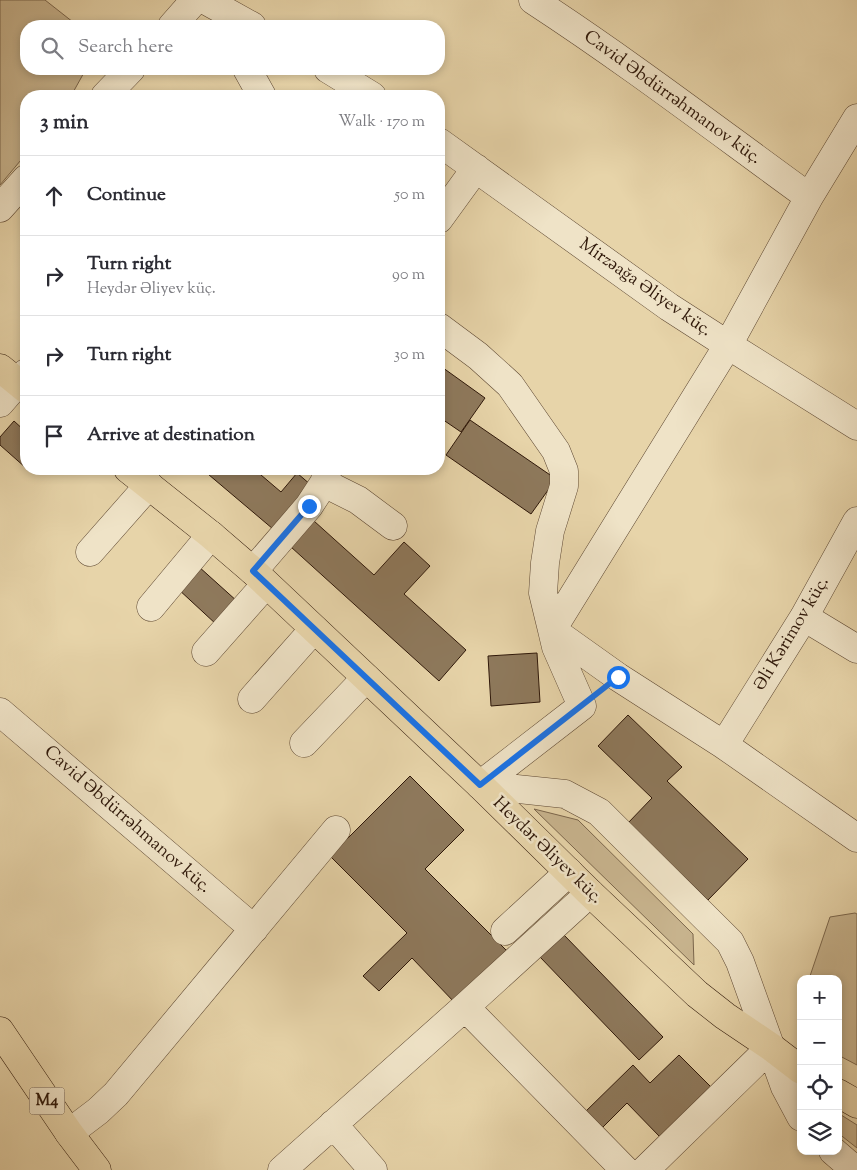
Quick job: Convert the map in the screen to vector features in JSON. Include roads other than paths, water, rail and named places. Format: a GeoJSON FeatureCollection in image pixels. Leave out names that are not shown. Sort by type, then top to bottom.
{"type":"FeatureCollection","features":[{"type":"Feature","properties":{"kind":"main road","name":"Heydər Əliyev küç."},"geometry":{"type":"LineString","coordinates":[[139,477],[260,578],[480,785],[697,994],[725,1016],[771,1047]]}},
{"type":"Feature","properties":{"kind":"main road","name":"M4"},"geometry":{"type":"LineString","coordinates":[[0,1031],[69,1133],[97,1170]]}},
{"type":"Feature","properties":{"kind":"main road"},"geometry":{"type":"LineString","coordinates":[[771,1047],[797,1058]]}},
{"type":"Feature","properties":{"kind":"main road"},"geometry":{"type":"LineString","coordinates":[[771,1047],[797,1067]]}},
{"type":"Feature","properties":{"kind":"main road"},"geometry":{"type":"LineString","coordinates":[[842,1080],[857,1087]]}},
{"type":"Feature","properties":{"kind":"main road"},"geometry":{"type":"LineString","coordinates":[[842,1095],[857,1104]]}},
{"type":"Feature","properties":{"kind":"street","name":"Cavid Əbdürrəhmanov küç."},"geometry":{"type":"LineString","coordinates":[[533,0],[581,31],[810,197]]}},
{"type":"Feature","properties":{"kind":"street"},"geometry":{"type":"LineString","coordinates":[[191,13],[224,20]]}},
{"type":"Feature","properties":{"kind":"street"},"geometry":{"type":"LineString","coordinates":[[111,90],[125,75]]}},
{"type":"Feature","properties":{"kind":"street"},"geometry":{"type":"LineString","coordinates":[[250,75],[259,90]]}},
{"type":"Feature","properties":{"kind":"street"},"geometry":{"type":"LineString","coordinates":[[338,75],[362,90]]}},
{"type":"Feature","properties":{"kind":"street"},"geometry":{"type":"LineString","coordinates":[[552,630],[728,345],[810,197],[857,118]]}},
{"type":"Feature","properties":{"kind":"street","name":"Mirzəağa Əliyev küç."},"geometry":{"type":"LineString","coordinates":[[445,146],[669,306],[857,426]]}},
{"type":"Feature","properties":{"kind":"street"},"geometry":{"type":"LineString","coordinates":[[445,211],[476,168]]}},
{"type":"Feature","properties":{"kind":"street"},"geometry":{"type":"LineString","coordinates":[[0,208],[20,186]]}},
{"type":"Feature","properties":{"kind":"street"},"geometry":{"type":"LineString","coordinates":[[445,331],[478,356],[510,385],[556,451],[564,470],[564,486],[550,530],[543,593],[556,646],[582,706]]}},
{"type":"Feature","properties":{"kind":"street"},"geometry":{"type":"LineString","coordinates":[[0,403],[18,378]]}},
{"type":"Feature","properties":{"kind":"street"},"geometry":{"type":"LineString","coordinates":[[206,652],[260,578],[309,506],[326,476],[393,526]]}},
{"type":"Feature","properties":{"kind":"street"},"geometry":{"type":"LineString","coordinates":[[90,552],[139,477]]}},
{"type":"Feature","properties":{"kind":"street","name":"Əli Kərimov küç."},"geometry":{"type":"LineString","coordinates":[[724,745],[804,617],[857,521]]}},
{"type":"Feature","properties":{"kind":"street"},"geometry":{"type":"LineString","coordinates":[[151,608],[210,535]]}},
{"type":"Feature","properties":{"kind":"street"},"geometry":{"type":"LineString","coordinates":[[804,617],[857,649]]}},
{"type":"Feature","properties":{"kind":"street"},"geometry":{"type":"LineString","coordinates":[[252,699],[314,629]]}},
{"type":"Feature","properties":{"kind":"street"},"geometry":{"type":"LineString","coordinates":[[552,630],[618,677],[724,745],[857,838]]}},
{"type":"Feature","properties":{"kind":"street"},"geometry":{"type":"LineString","coordinates":[[480,785],[618,677]]}},
{"type":"Feature","properties":{"kind":"street"},"geometry":{"type":"LineString","coordinates":[[304,743],[366,678]]}},
{"type":"Feature","properties":{"kind":"street","name":"Cavid Əbdürrəhmanov küç."},"geometry":{"type":"LineString","coordinates":[[0,712],[254,928]]}},
{"type":"Feature","properties":{"kind":"street"},"geometry":{"type":"LineString","coordinates":[[480,785],[565,794],[599,812],[730,942],[740,962],[785,1087],[797,1110]]}},
{"type":"Feature","properties":{"kind":"street"},"geometry":{"type":"LineString","coordinates":[[69,1133],[98,1111],[116,1094],[336,830]]}},
{"type":"Feature","properties":{"kind":"street"},"geometry":{"type":"LineString","coordinates":[[505,931],[569,872]]}},
{"type":"Feature","properties":{"kind":"street"},"geometry":{"type":"LineString","coordinates":[[282,1170],[590,893]]}},
{"type":"Feature","properties":{"kind":"street"},"geometry":{"type":"LineString","coordinates":[[465,1007],[625,1170]]}},
{"type":"Feature","properties":{"kind":"street"},"geometry":{"type":"LineString","coordinates":[[645,1170],[771,1047]]}},
{"type":"Feature","properties":{"kind":"street"},"geometry":{"type":"LineString","coordinates":[[333,1124],[372,1170]]}},
{"type":"Feature","properties":{"kind":"street"},"geometry":{"type":"LineString","coordinates":[[838,1155],[855,1170]]}}]}
